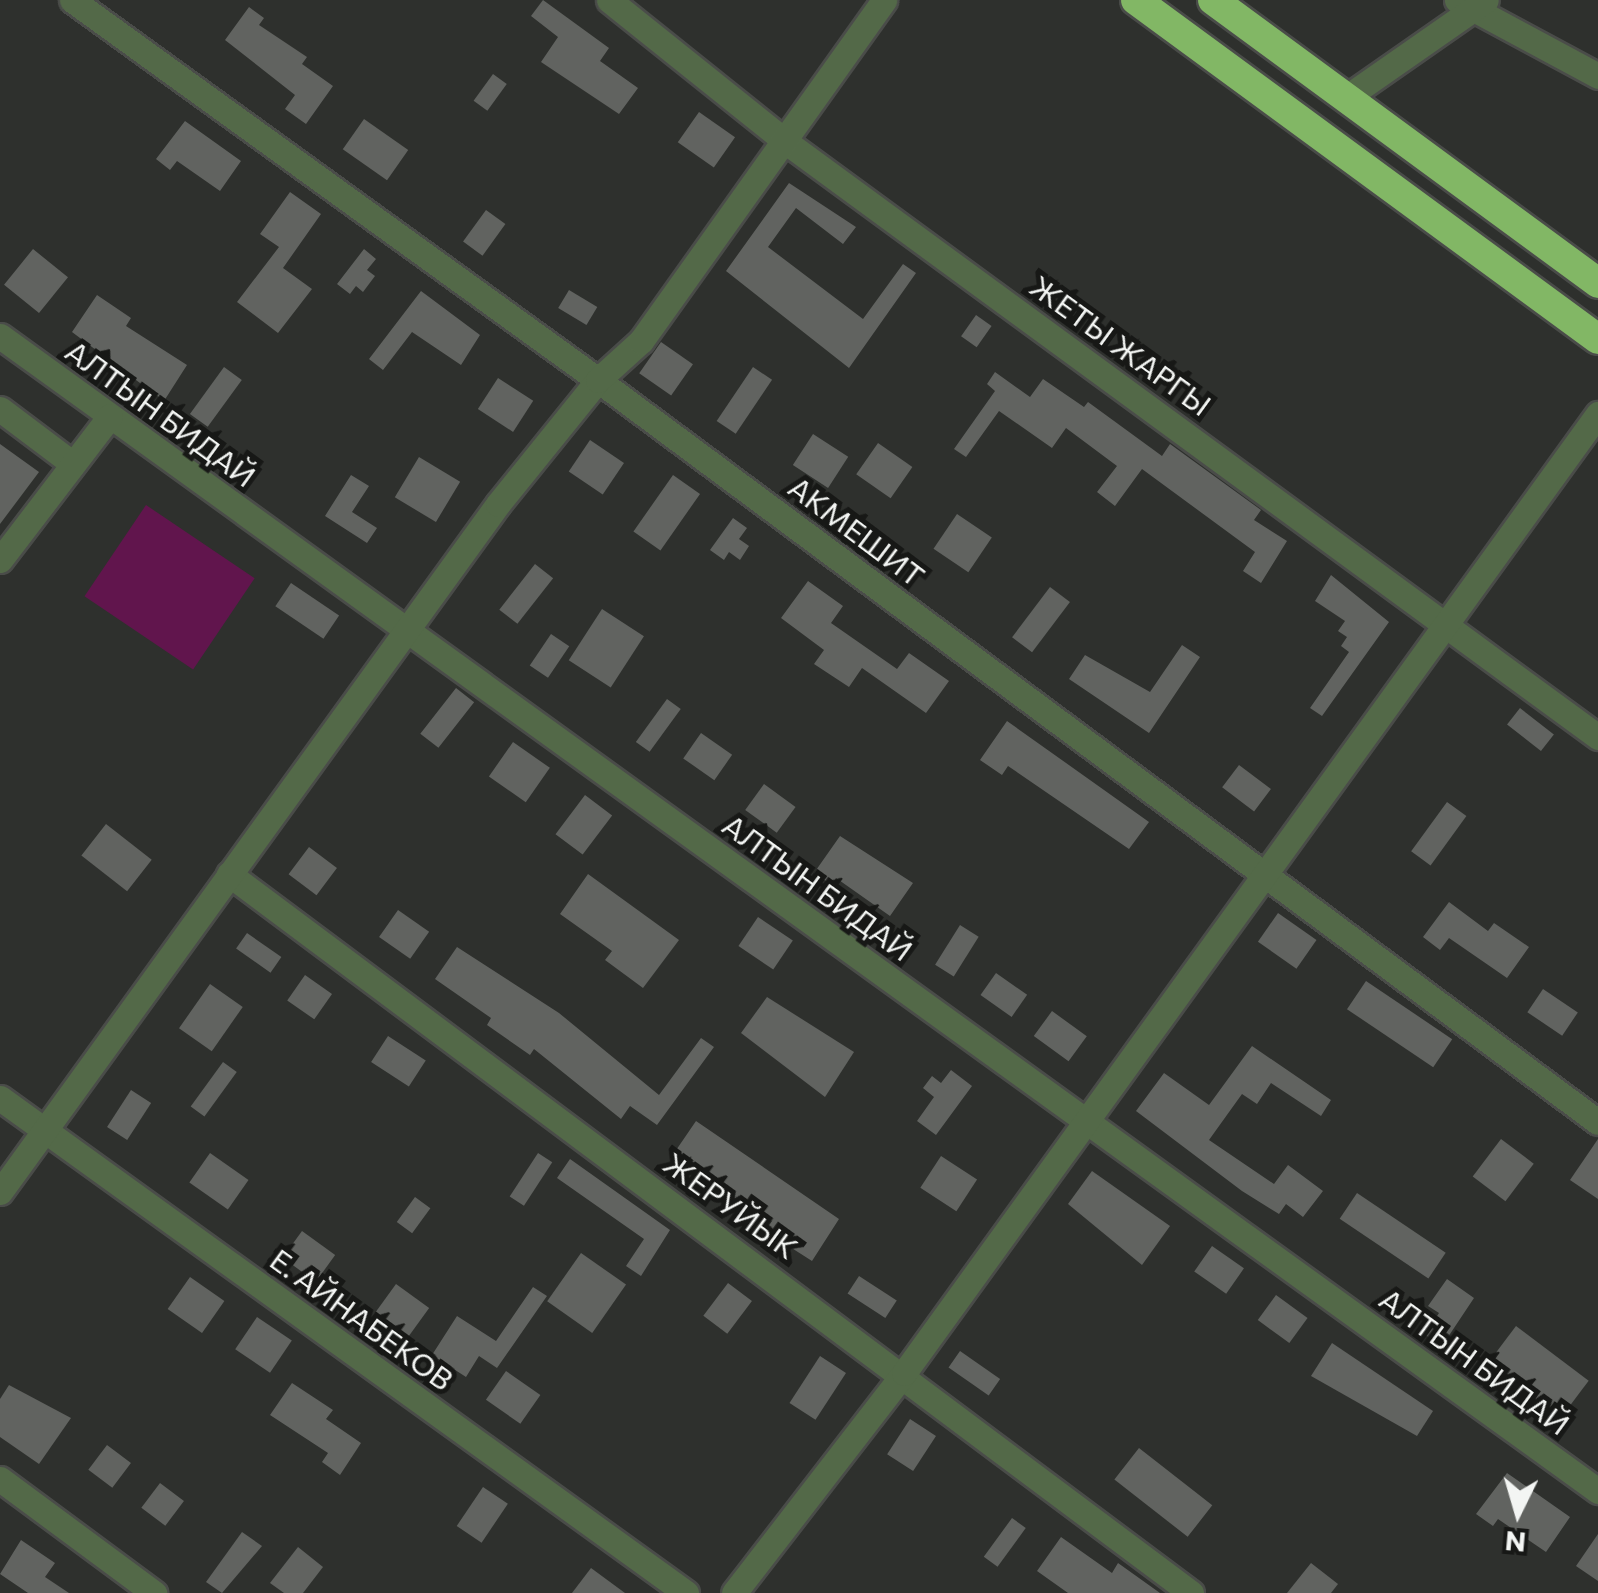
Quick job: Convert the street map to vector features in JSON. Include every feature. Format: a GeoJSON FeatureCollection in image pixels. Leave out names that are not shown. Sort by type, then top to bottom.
{"type":"FeatureCollection","features":[{"type":"Feature","properties":{"kind":"highway"},"geometry":{"type":"LineString","coordinates":[[1136,0],[1598,338]]}},
{"type":"Feature","properties":{"kind":"highway"},"geometry":{"type":"LineString","coordinates":[[1213,0],[1598,283]]}},
{"type":"Feature","properties":{"kind":"street","name":"АКМЕШИТ"},"geometry":{"type":"LineString","coordinates":[[72,0],[598,380],[1598,1122]]}},
{"type":"Feature","properties":{"kind":"street","name":"ЖЕТЫ ЖАРГЫ"},"geometry":{"type":"LineString","coordinates":[[609,0],[786,142],[1449,624],[1598,737]]}},
{"type":"Feature","properties":{"kind":"street"},"geometry":{"type":"LineString","coordinates":[[0,1192],[498,504],[598,380],[640,341],[884,0]]}},
{"type":"Feature","properties":{"kind":"street"},"geometry":{"type":"LineString","coordinates":[[1347,97],[1472,5],[1598,76]]}},
{"type":"Feature","properties":{"kind":"street","name":"АЛТЫН БИДАЙ"},"geometry":{"type":"LineString","coordinates":[[0,336],[1598,1491]]}},
{"type":"Feature","properties":{"kind":"street"},"geometry":{"type":"LineString","coordinates":[[0,409],[73,464]]}},
{"type":"Feature","properties":{"kind":"street"},"geometry":{"type":"LineString","coordinates":[[734,1593],[904,1373],[1598,414]]}},
{"type":"Feature","properties":{"kind":"street"},"geometry":{"type":"LineString","coordinates":[[0,560],[110,416]]}},
{"type":"Feature","properties":{"kind":"street","name":"ЖЕРУЙЫК"},"geometry":{"type":"LineString","coordinates":[[229,874],[904,1373],[1191,1593]]}},
{"type":"Feature","properties":{"kind":"street","name":"Е. АЙНАБЕКОВ"},"geometry":{"type":"LineString","coordinates":[[0,1098],[686,1593]]}},
{"type":"Feature","properties":{"kind":"street"},"geometry":{"type":"LineString","coordinates":[[0,1479],[154,1593]]}},
{"type":"Feature","properties":{"kind":"shaded area"},"geometry":{"type":"Polygon","coordinates":[[[146,505],[255,578],[193,669],[84,596],[146,505]]]}},
{"type":"Feature","properties":{"kind":"building"},"geometry":{"type":"Polygon","coordinates":[[[543,0],[609,48],[600,61],[638,88],[619,114],[541,62],[558,37],[531,16],[543,0]]]}},
{"type":"Feature","properties":{"kind":"building"},"geometry":{"type":"Polygon","coordinates":[[[249,7],[264,18],[259,25],[307,57],[302,64],[333,86],[306,124],[285,109],[295,95],[225,40],[249,7]]]}},
{"type":"Feature","properties":{"kind":"building"},"geometry":{"type":"Polygon","coordinates":[[[493,74],[507,84],[487,111],[474,101],[493,74]]]}},
{"type":"Feature","properties":{"kind":"building"},"geometry":{"type":"Polygon","coordinates":[[[699,112],[735,137],[714,168],[678,142],[699,112]]]}},
{"type":"Feature","properties":{"kind":"building"},"geometry":{"type":"Polygon","coordinates":[[[364,119],[408,150],[387,180],[343,149],[364,119]]]}},
{"type":"Feature","properties":{"kind":"building"},"geometry":{"type":"Polygon","coordinates":[[[185,121],[241,161],[220,191],[177,161],[170,170],[156,159],[185,121]]]}},
{"type":"Feature","properties":{"kind":"building"},"geometry":{"type":"Polygon","coordinates":[[[789,183],[856,227],[843,244],[796,208],[768,247],[863,319],[903,264],[916,273],[849,368],[726,271],[789,183]]]}},
{"type":"Feature","properties":{"kind":"building"},"geometry":{"type":"Polygon","coordinates":[[[290,192],[321,214],[283,268],[312,289],[278,333],[237,302],[279,247],[260,234],[290,192]]]}},
{"type":"Feature","properties":{"kind":"building"},"geometry":{"type":"Polygon","coordinates":[[[486,210],[505,224],[482,256],[463,242],[486,210]]]}},
{"type":"Feature","properties":{"kind":"building"},"geometry":{"type":"Polygon","coordinates":[[[33,249],[68,277],[39,313],[4,285],[33,249]]]}},
{"type":"Feature","properties":{"kind":"building"},"geometry":{"type":"Polygon","coordinates":[[[364,249],[376,259],[367,270],[375,276],[363,292],[356,286],[350,294],[337,284],[364,249]]]}},
{"type":"Feature","properties":{"kind":"building"},"geometry":{"type":"Polygon","coordinates":[[[569,290],[597,307],[586,325],[558,308],[569,290]]]}},
{"type":"Feature","properties":{"kind":"building"},"geometry":{"type":"Polygon","coordinates":[[[421,291],[480,335],[461,365],[412,332],[383,370],[369,359],[421,291]]]}},
{"type":"Feature","properties":{"kind":"building"},"geometry":{"type":"Polygon","coordinates":[[[97,295],[131,318],[126,326],[187,365],[164,401],[72,332],[97,295]]]}},
{"type":"Feature","properties":{"kind":"building"},"geometry":{"type":"Polygon","coordinates":[[[976,315],[992,326],[977,347],[961,336],[976,315]]]}},
{"type":"Feature","properties":{"kind":"building"},"geometry":{"type":"Polygon","coordinates":[[[661,342],[693,364],[671,395],[639,373],[661,342]]]}},
{"type":"Feature","properties":{"kind":"building"},"geometry":{"type":"Polygon","coordinates":[[[224,367],[242,380],[208,427],[190,414],[224,367]]]}},
{"type":"Feature","properties":{"kind":"building"},"geometry":{"type":"Polygon","coordinates":[[[753,367],[772,380],[736,434],[717,421],[753,367]]]}},
{"type":"Feature","properties":{"kind":"building"},"geometry":{"type":"Polygon","coordinates":[[[995,372],[1030,397],[1043,379],[1084,407],[1088,402],[1162,456],[1170,444],[1261,510],[1254,520],[1287,541],[1261,583],[1243,571],[1255,552],[1142,469],[1115,506],[1097,492],[1117,466],[1066,428],[1052,448],[999,411],[966,457],[954,449],[995,391],[987,384],[995,372]]]}},
{"type":"Feature","properties":{"kind":"building"},"geometry":{"type":"Polygon","coordinates":[[[498,378],[533,401],[513,432],[478,409],[498,378]]]}},
{"type":"Feature","properties":{"kind":"building"},"geometry":{"type":"Polygon","coordinates":[[[813,434],[848,457],[828,488],[793,465],[813,434]]]}},
{"type":"Feature","properties":{"kind":"building"},"geometry":{"type":"Polygon","coordinates":[[[590,440],[624,463],[603,494],[569,472],[590,440]]]}},
{"type":"Feature","properties":{"kind":"building"},"geometry":{"type":"Polygon","coordinates":[[[878,443],[912,467],[891,498],[856,474],[878,443]]]}},
{"type":"Feature","properties":{"kind":"building"},"geometry":{"type":"Polygon","coordinates":[[[0,444],[39,472],[0,524],[0,444]]]}},
{"type":"Feature","properties":{"kind":"building"},"geometry":{"type":"Polygon","coordinates":[[[419,457],[460,482],[436,522],[395,497],[419,457]]]}},
{"type":"Feature","properties":{"kind":"building"},"geometry":{"type":"Polygon","coordinates":[[[351,475],[369,486],[352,512],[377,528],[367,543],[325,516],[351,475]]]}},
{"type":"Feature","properties":{"kind":"building"},"geometry":{"type":"Polygon","coordinates":[[[673,475],[700,494],[660,550],[633,532],[673,475]]]}},
{"type":"Feature","properties":{"kind":"building"},"geometry":{"type":"Polygon","coordinates":[[[957,514],[992,537],[968,572],[934,549],[957,514]]]}},
{"type":"Feature","properties":{"kind":"building"},"geometry":{"type":"Polygon","coordinates":[[[733,518],[747,528],[739,539],[749,546],[740,560],[729,552],[724,560],[710,550],[733,518]]]}},
{"type":"Feature","properties":{"kind":"building"},"geometry":{"type":"Polygon","coordinates":[[[535,564],[553,578],[517,624],[499,610],[535,564]]]}},
{"type":"Feature","properties":{"kind":"building"},"geometry":{"type":"Polygon","coordinates":[[[1331,575],[1389,622],[1322,716],[1310,708],[1349,652],[1341,646],[1347,637],[1338,631],[1345,621],[1315,601],[1331,575]]]}},
{"type":"Feature","properties":{"kind":"building"},"geometry":{"type":"Polygon","coordinates":[[[808,581],[843,606],[831,623],[897,669],[909,653],[949,681],[926,713],[862,668],[849,687],[814,664],[824,650],[781,618],[808,581]]]}},
{"type":"Feature","properties":{"kind":"building"},"geometry":{"type":"Polygon","coordinates":[[[291,583],[339,615],[323,639],[275,606],[291,583]]]}},
{"type":"Feature","properties":{"kind":"building"},"geometry":{"type":"Polygon","coordinates":[[[1050,587],[1070,602],[1032,652],[1012,637],[1050,587]]]}},
{"type":"Feature","properties":{"kind":"building"},"geometry":{"type":"Polygon","coordinates":[[[602,609],[644,636],[611,687],[569,660],[602,609]]]}},
{"type":"Feature","properties":{"kind":"building"},"geometry":{"type":"Polygon","coordinates":[[[551,634],[569,646],[548,678],[530,666],[551,634]]]}},
{"type":"Feature","properties":{"kind":"building"},"geometry":{"type":"Polygon","coordinates":[[[1182,645],[1200,657],[1149,733],[1069,679],[1085,655],[1150,692],[1182,645]]]}},
{"type":"Feature","properties":{"kind":"building"},"geometry":{"type":"Polygon","coordinates":[[[456,688],[474,702],[438,748],[420,734],[456,688]]]}},
{"type":"Feature","properties":{"kind":"building"},"geometry":{"type":"Polygon","coordinates":[[[667,699],[681,709],[650,752],[636,742],[667,699]]]}},
{"type":"Feature","properties":{"kind":"building"},"geometry":{"type":"Polygon","coordinates":[[[1520,708],[1554,734],[1541,751],[1507,725],[1520,708]]]}},
{"type":"Feature","properties":{"kind":"building"},"geometry":{"type":"Polygon","coordinates":[[[1007,721],[1149,822],[1129,849],[1008,766],[1002,775],[980,760],[1007,721]]]}},
{"type":"Feature","properties":{"kind":"building"},"geometry":{"type":"Polygon","coordinates":[[[701,733],[732,755],[714,780],[683,758],[701,733]]]}},
{"type":"Feature","properties":{"kind":"building"},"geometry":{"type":"Polygon","coordinates":[[[513,742],[550,768],[526,802],[489,776],[513,742]]]}},
{"type":"Feature","properties":{"kind":"building"},"geometry":{"type":"Polygon","coordinates":[[[1239,765],[1271,789],[1254,811],[1222,787],[1239,765]]]}},
{"type":"Feature","properties":{"kind":"building"},"geometry":{"type":"Polygon","coordinates":[[[764,784],[796,807],[777,833],[745,810],[764,784]]]}},
{"type":"Feature","properties":{"kind":"building"},"geometry":{"type":"Polygon","coordinates":[[[585,795],[612,815],[583,855],[556,834],[585,795]]]}},
{"type":"Feature","properties":{"kind":"building"},"geometry":{"type":"Polygon","coordinates":[[[1447,802],[1466,816],[1431,865],[1411,851],[1447,802]]]}},
{"type":"Feature","properties":{"kind":"building"},"geometry":{"type":"Polygon","coordinates":[[[106,824],[152,860],[127,891],[81,856],[106,824]]]}},
{"type":"Feature","properties":{"kind":"building"},"geometry":{"type":"Polygon","coordinates":[[[840,836],[913,883],[890,916],[836,878],[832,885],[814,873],[840,836]]]}},
{"type":"Feature","properties":{"kind":"building"},"geometry":{"type":"Polygon","coordinates":[[[309,847],[337,868],[316,895],[289,874],[309,847]]]}},
{"type":"Feature","properties":{"kind":"building"},"geometry":{"type":"Polygon","coordinates":[[[588,874],[679,940],[643,988],[605,960],[612,951],[560,914],[588,874]]]}},
{"type":"Feature","properties":{"kind":"building"},"geometry":{"type":"Polygon","coordinates":[[[1449,902],[1488,931],[1494,923],[1529,947],[1507,978],[1449,938],[1440,950],[1423,937],[1449,902]]]}},
{"type":"Feature","properties":{"kind":"building"},"geometry":{"type":"Polygon","coordinates":[[[398,910],[429,932],[410,959],[379,937],[398,910]]]}},
{"type":"Feature","properties":{"kind":"building"},"geometry":{"type":"Polygon","coordinates":[[[1278,913],[1317,940],[1296,969],[1258,942],[1278,913]]]}},
{"type":"Feature","properties":{"kind":"building"},"geometry":{"type":"Polygon","coordinates":[[[758,917],[793,940],[773,970],[738,946],[758,917]]]}},
{"type":"Feature","properties":{"kind":"building"},"geometry":{"type":"Polygon","coordinates":[[[960,925],[979,937],[954,977],[935,965],[960,925]]]}},
{"type":"Feature","properties":{"kind":"building"},"geometry":{"type":"Polygon","coordinates":[[[247,933],[281,957],[271,973],[236,949],[247,933]]]}},
{"type":"Feature","properties":{"kind":"building"},"geometry":{"type":"Polygon","coordinates":[[[457,947],[559,1013],[659,1095],[701,1038],[714,1047],[657,1125],[630,1106],[621,1119],[534,1049],[530,1055],[487,1025],[491,1018],[435,979],[457,947]]]}},
{"type":"Feature","properties":{"kind":"building"},"geometry":{"type":"Polygon","coordinates":[[[996,973],[1027,995],[1012,1017],[981,995],[996,973]]]}},
{"type":"Feature","properties":{"kind":"building"},"geometry":{"type":"Polygon","coordinates":[[[305,975],[332,994],[314,1019],[287,1000],[305,975]]]}},
{"type":"Feature","properties":{"kind":"building"},"geometry":{"type":"Polygon","coordinates":[[[1366,981],[1452,1039],[1433,1067],[1347,1009],[1366,981]]]}},
{"type":"Feature","properties":{"kind":"building"},"geometry":{"type":"Polygon","coordinates":[[[210,984],[243,1007],[212,1051],[179,1028],[210,984]]]}},
{"type":"Feature","properties":{"kind":"building"},"geometry":{"type":"Polygon","coordinates":[[[1543,989],[1578,1012],[1562,1036],[1527,1012],[1543,989]]]}},
{"type":"Feature","properties":{"kind":"building"},"geometry":{"type":"Polygon","coordinates":[[[767,997],[854,1052],[825,1097],[741,1033],[767,997]]]}},
{"type":"Feature","properties":{"kind":"building"},"geometry":{"type":"Polygon","coordinates":[[[1052,1011],[1087,1036],[1069,1061],[1034,1036],[1052,1011]]]}},
{"type":"Feature","properties":{"kind":"building"},"geometry":{"type":"Polygon","coordinates":[[[388,1036],[426,1061],[409,1087],[371,1062],[388,1036]]]}},
{"type":"Feature","properties":{"kind":"building"},"geometry":{"type":"Polygon","coordinates":[[[1252,1046],[1331,1100],[1321,1116],[1271,1083],[1257,1104],[1242,1094],[1209,1140],[1274,1184],[1288,1165],[1323,1191],[1303,1217],[1286,1204],[1279,1214],[1242,1191],[1136,1111],[1164,1073],[1209,1105],[1252,1046]]]}},
{"type":"Feature","properties":{"kind":"building"},"geometry":{"type":"Polygon","coordinates":[[[223,1062],[237,1072],[204,1116],[191,1106],[223,1062]]]}},
{"type":"Feature","properties":{"kind":"building"},"geometry":{"type":"Polygon","coordinates":[[[951,1070],[972,1086],[936,1135],[917,1121],[934,1097],[923,1088],[932,1076],[941,1083],[951,1070]]]}},
{"type":"Feature","properties":{"kind":"building"},"geometry":{"type":"Polygon","coordinates":[[[131,1090],[151,1103],[127,1140],[107,1127],[131,1090]]]}},
{"type":"Feature","properties":{"kind":"building"},"geometry":{"type":"Polygon","coordinates":[[[696,1121],[839,1219],[812,1261],[765,1231],[772,1221],[670,1159],[696,1121]]]}},
{"type":"Feature","properties":{"kind":"building"},"geometry":{"type":"Polygon","coordinates":[[[1501,1139],[1534,1164],[1505,1201],[1473,1177],[1501,1139]]]}},
{"type":"Feature","properties":{"kind":"building"},"geometry":{"type":"Polygon","coordinates":[[[1598,1139],[1598,1199],[1570,1180],[1598,1139]]]}},
{"type":"Feature","properties":{"kind":"building"},"geometry":{"type":"Polygon","coordinates":[[[210,1153],[249,1180],[228,1209],[189,1182],[210,1153]]]}},
{"type":"Feature","properties":{"kind":"building"},"geometry":{"type":"Polygon","coordinates":[[[538,1153],[552,1162],[524,1206],[510,1197],[538,1153]]]}},
{"type":"Feature","properties":{"kind":"building"},"geometry":{"type":"Polygon","coordinates":[[[941,1156],[977,1179],[956,1211],[920,1188],[941,1156]]]}},
{"type":"Feature","properties":{"kind":"building"},"geometry":{"type":"Polygon","coordinates":[[[570,1159],[670,1230],[641,1276],[626,1266],[644,1239],[557,1178],[570,1159]]]}},
{"type":"Feature","properties":{"kind":"building"},"geometry":{"type":"Polygon","coordinates":[[[1092,1171],[1170,1226],[1142,1265],[1068,1204],[1092,1171]]]}},
{"type":"Feature","properties":{"kind":"building"},"geometry":{"type":"Polygon","coordinates":[[[1357,1193],[1446,1253],[1428,1279],[1340,1219],[1357,1193]]]}},
{"type":"Feature","properties":{"kind":"building"},"geometry":{"type":"Polygon","coordinates":[[[415,1197],[430,1208],[412,1233],[397,1222],[415,1197]]]}},
{"type":"Feature","properties":{"kind":"building"},"geometry":{"type":"Polygon","coordinates":[[[302,1231],[335,1255],[316,1282],[283,1258],[302,1231]]]}},
{"type":"Feature","properties":{"kind":"building"},"geometry":{"type":"Polygon","coordinates":[[[1212,1246],[1244,1268],[1226,1294],[1194,1271],[1212,1246]]]}},
{"type":"Feature","properties":{"kind":"building"},"geometry":{"type":"Polygon","coordinates":[[[581,1253],[626,1285],[592,1333],[547,1301],[581,1253]]]}},
{"type":"Feature","properties":{"kind":"building"},"geometry":{"type":"Polygon","coordinates":[[[859,1276],[897,1301],[885,1318],[848,1294],[859,1276]]]}},
{"type":"Feature","properties":{"kind":"building"},"geometry":{"type":"Polygon","coordinates":[[[190,1277],[224,1301],[202,1333],[168,1309],[190,1277]]]}},
{"type":"Feature","properties":{"kind":"building"},"geometry":{"type":"Polygon","coordinates":[[[1447,1279],[1474,1298],[1442,1346],[1425,1335],[1439,1313],[1428,1306],[1447,1279]]]}},
{"type":"Feature","properties":{"kind":"building"},"geometry":{"type":"Polygon","coordinates":[[[728,1283],[752,1301],[727,1334],[703,1316],[728,1283]]]}},
{"type":"Feature","properties":{"kind":"building"},"geometry":{"type":"Polygon","coordinates":[[[396,1284],[429,1308],[405,1341],[372,1317],[396,1284]]]}},
{"type":"Feature","properties":{"kind":"building"},"geometry":{"type":"Polygon","coordinates":[[[533,1287],[547,1296],[497,1368],[479,1356],[466,1377],[432,1355],[457,1316],[496,1341],[533,1287]]]}},
{"type":"Feature","properties":{"kind":"building"},"geometry":{"type":"Polygon","coordinates":[[[1276,1295],[1308,1318],[1289,1343],[1258,1320],[1276,1295]]]}},
{"type":"Feature","properties":{"kind":"building"},"geometry":{"type":"Polygon","coordinates":[[[257,1317],[292,1340],[270,1373],[235,1349],[257,1317]]]}},
{"type":"Feature","properties":{"kind":"building"},"geometry":{"type":"Polygon","coordinates":[[[1516,1326],[1589,1381],[1558,1421],[1485,1367],[1516,1326]]]}},
{"type":"Feature","properties":{"kind":"building"},"geometry":{"type":"Polygon","coordinates":[[[1332,1343],[1433,1411],[1417,1436],[1311,1376],[1332,1343]]]}},
{"type":"Feature","properties":{"kind":"building"},"geometry":{"type":"Polygon","coordinates":[[[960,1351],[1000,1379],[989,1395],[949,1367],[960,1351]]]}},
{"type":"Feature","properties":{"kind":"building"},"geometry":{"type":"Polygon","coordinates":[[[820,1356],[846,1373],[815,1420],[790,1403],[820,1356]]]}},
{"type":"Feature","properties":{"kind":"building"},"geometry":{"type":"Polygon","coordinates":[[[506,1371],[540,1395],[520,1424],[486,1400],[506,1371]]]}},
{"type":"Feature","properties":{"kind":"building"},"geometry":{"type":"Polygon","coordinates":[[[292,1383],[333,1410],[326,1419],[361,1443],[340,1475],[322,1462],[328,1453],[270,1415],[292,1383]]]}},
{"type":"Feature","properties":{"kind":"building"},"geometry":{"type":"Polygon","coordinates":[[[9,1385],[71,1418],[39,1464],[0,1437],[0,1399],[9,1385]]]}},
{"type":"Feature","properties":{"kind":"building"},"geometry":{"type":"Polygon","coordinates":[[[910,1419],[936,1436],[913,1471],[887,1454],[910,1419]]]}},
{"type":"Feature","properties":{"kind":"building"},"geometry":{"type":"Polygon","coordinates":[[[107,1445],[131,1463],[112,1488],[88,1470],[107,1445]]]}},
{"type":"Feature","properties":{"kind":"building"},"geometry":{"type":"Polygon","coordinates":[[[1139,1448],[1212,1505],[1188,1537],[1114,1480],[1139,1448]]]}},
{"type":"Feature","properties":{"kind":"building"},"geometry":{"type":"Polygon","coordinates":[[[1507,1473],[1570,1517],[1546,1552],[1498,1519],[1493,1526],[1476,1514],[1507,1473]]]}},
{"type":"Feature","properties":{"kind":"building"},"geometry":{"type":"Polygon","coordinates":[[[160,1483],[184,1501],[165,1526],[141,1508],[160,1483]]]}},
{"type":"Feature","properties":{"kind":"building"},"geometry":{"type":"Polygon","coordinates":[[[483,1487],[508,1504],[482,1543],[457,1526],[483,1487]]]}},
{"type":"Feature","properties":{"kind":"building"},"geometry":{"type":"Polygon","coordinates":[[[1012,1518],[1026,1528],[998,1567],[984,1557],[1012,1518]]]}},
{"type":"Feature","properties":{"kind":"building"},"geometry":{"type":"Polygon","coordinates":[[[242,1532],[262,1546],[222,1593],[206,1582],[242,1532]]]}},
{"type":"Feature","properties":{"kind":"building"},"geometry":{"type":"Polygon","coordinates":[[[1598,1534],[1598,1581],[1576,1566],[1598,1534]]]}},
{"type":"Feature","properties":{"kind":"building"},"geometry":{"type":"Polygon","coordinates":[[[1061,1537],[1112,1573],[1118,1563],[1160,1593],[1068,1593],[1037,1571],[1061,1537]]]}},
{"type":"Feature","properties":{"kind":"building"},"geometry":{"type":"Polygon","coordinates":[[[21,1540],[55,1563],[45,1577],[69,1593],[28,1593],[0,1574],[21,1540]]]}},
{"type":"Feature","properties":{"kind":"building"},"geometry":{"type":"Polygon","coordinates":[[[298,1547],[323,1567],[303,1593],[284,1593],[270,1583],[298,1547]]]}},
{"type":"Feature","properties":{"kind":"building"},"geometry":{"type":"Polygon","coordinates":[[[1311,1563],[1338,1584],[1331,1593],[1287,1593],[1311,1563]]]}},
{"type":"Feature","properties":{"kind":"building"},"geometry":{"type":"Polygon","coordinates":[[[591,1568],[625,1593],[572,1593],[591,1568]]]}}]}
